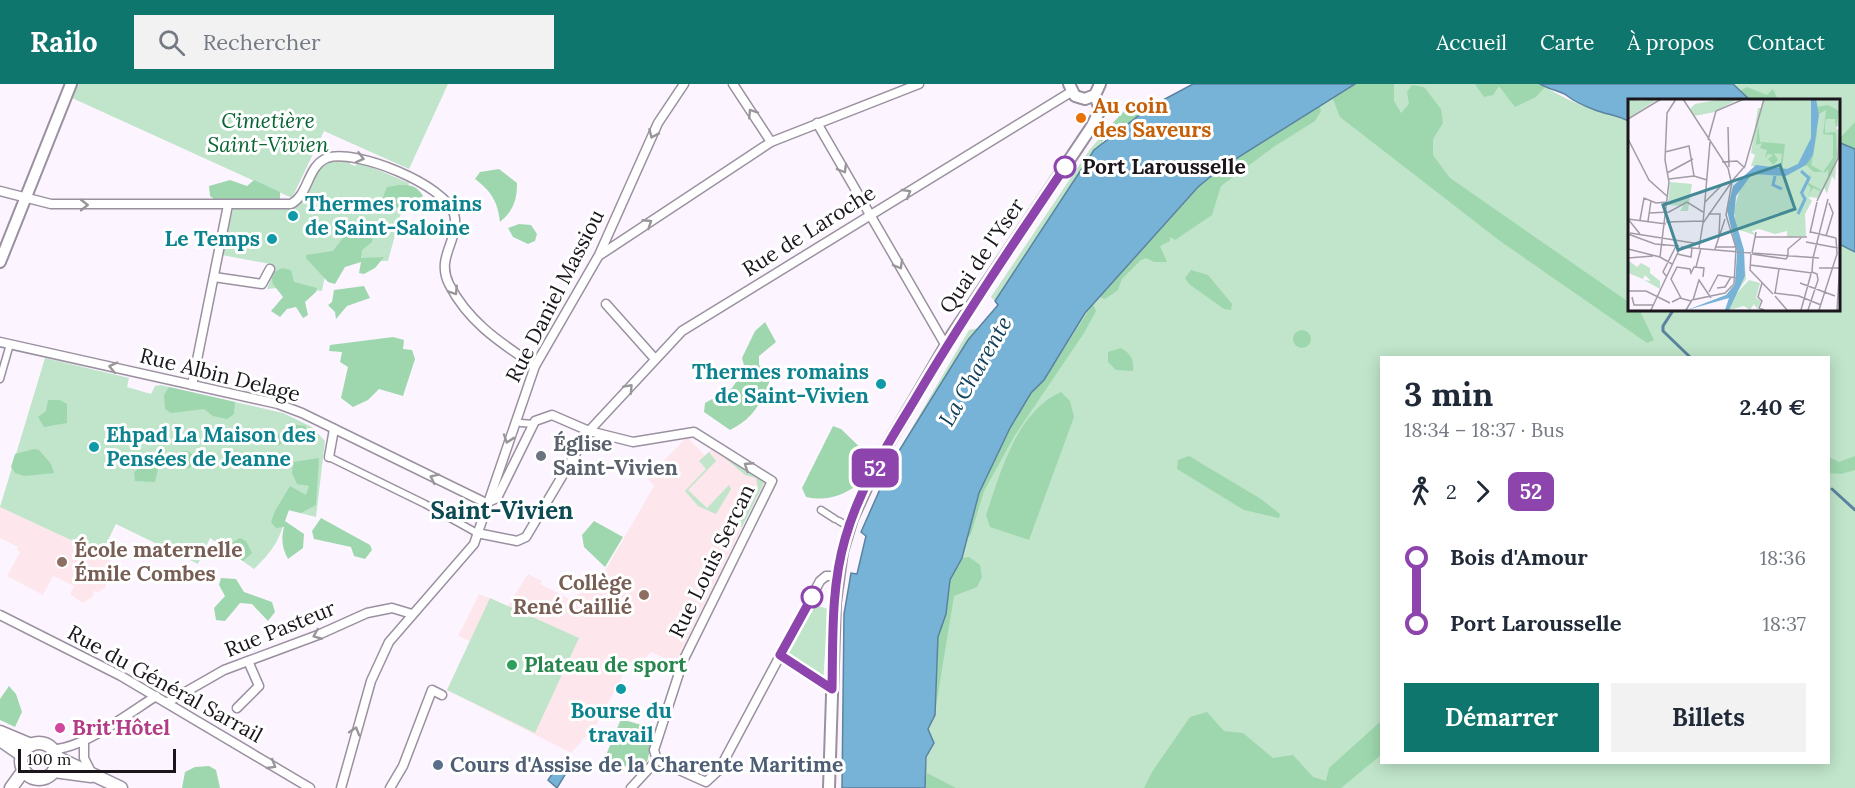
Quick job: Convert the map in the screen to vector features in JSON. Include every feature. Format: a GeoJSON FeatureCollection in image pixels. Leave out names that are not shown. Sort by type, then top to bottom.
{"type":"FeatureCollection","features":[{"type":"Feature","properties":{"kind":"main road"},"geometry":{"type":"LineString","coordinates":[[0,732],[31,745],[42,744],[93,776],[121,788]]}},
{"type":"Feature","properties":{"kind":"main road"},"geometry":{"type":"LineString","coordinates":[[0,740],[22,755],[24,770],[34,784],[54,771],[93,776]]}},
{"type":"Feature","properties":{"kind":"main road"},"geometry":{"type":"LineString","coordinates":[[22,755],[31,745]]}},
{"type":"Feature","properties":{"kind":"main road"},"geometry":{"type":"LineString","coordinates":[[54,753],[54,771]]}},
{"type":"Feature","properties":{"kind":"main road"},"geometry":{"type":"LineString","coordinates":[[11,788],[24,770]]}},
{"type":"Feature","properties":{"kind":"street"},"geometry":{"type":"LineString","coordinates":[[0,262],[71,84]]}},
{"type":"Feature","properties":{"kind":"street","name":"Rue Daniel Massiou"},"geometry":{"type":"LineString","coordinates":[[341,788],[371,681],[389,642],[474,544],[486,503],[535,366],[599,255],[658,123],[684,84]]}},
{"type":"Feature","properties":{"kind":"street"},"geometry":{"type":"LineString","coordinates":[[733,84],[771,142]]}},
{"type":"Feature","properties":{"kind":"street"},"geometry":{"type":"LineString","coordinates":[[599,255],[771,142],[920,84]]}},
{"type":"Feature","properties":{"kind":"street"},"geometry":{"type":"LineString","coordinates":[[1070,88],[1080,98],[1095,95],[1100,84]]}},
{"type":"Feature","properties":{"kind":"street","name":"Rue de Laroche"},"geometry":{"type":"LineString","coordinates":[[477,533],[517,541],[526,537],[589,431],[682,331],[1070,88]]}},
{"type":"Feature","properties":{"kind":"street","name":"Quai de l'Yser"},"geometry":{"type":"LineString","coordinates":[[829,788],[837,576],[849,527],[880,458],[946,346],[1092,126],[1100,110],[1095,95]]}},
{"type":"Feature","properties":{"kind":"street"},"geometry":{"type":"LineString","coordinates":[[817,123],[946,346]]}},
{"type":"Feature","properties":{"kind":"street"},"geometry":{"type":"LineString","coordinates":[[0,191],[51,204],[228,206],[293,203],[299,198],[314,168],[324,159],[334,156],[357,156],[408,174],[452,206],[456,223],[443,261],[448,283],[474,322],[535,366]]}},
{"type":"Feature","properties":{"kind":"street"},"geometry":{"type":"LineString","coordinates":[[192,385],[228,206]]}},
{"type":"Feature","properties":{"kind":"street"},"geometry":{"type":"LineString","coordinates":[[213,276],[262,284],[270,269]]}},
{"type":"Feature","properties":{"kind":"street"},"geometry":{"type":"LineString","coordinates":[[606,304],[655,359]]}},
{"type":"Feature","properties":{"kind":"street","name":"Rue Albin Delage"},"geometry":{"type":"LineString","coordinates":[[0,342],[278,404],[486,503]]}},
{"type":"Feature","properties":{"kind":"street"},"geometry":{"type":"LineString","coordinates":[[0,379],[10,344]]}},
{"type":"Feature","properties":{"kind":"street"},"geometry":{"type":"LineString","coordinates":[[486,503],[497,498],[534,424],[543,417],[552,416],[589,431]]}},
{"type":"Feature","properties":{"kind":"street"},"geometry":{"type":"LineString","coordinates":[[522,423],[534,424]]}},
{"type":"Feature","properties":{"kind":"street"},"geometry":{"type":"LineString","coordinates":[[334,429],[329,457],[425,504],[477,533]]}},
{"type":"Feature","properties":{"kind":"street","name":"Rue Louis Sercan"},"geometry":{"type":"LineString","coordinates":[[589,431],[633,442],[694,432],[772,481],[683,661],[654,750],[657,760]]}},
{"type":"Feature","properties":{"kind":"street"},"geometry":{"type":"LineString","coordinates":[[821,510],[849,527]]}},
{"type":"Feature","properties":{"kind":"street"},"geometry":{"type":"LineString","coordinates":[[706,782],[719,770],[820,581],[826,576],[837,576]]}},
{"type":"Feature","properties":{"kind":"street","name":"Rue Pasteur"},"geometry":{"type":"LineString","coordinates":[[168,702],[224,670],[367,613],[392,609],[412,614]]}},
{"type":"Feature","properties":{"kind":"street","name":"Rue du Général Sarrail"},"geometry":{"type":"LineString","coordinates":[[0,615],[168,702],[310,788]]}},
{"type":"Feature","properties":{"kind":"street"},"geometry":{"type":"LineString","coordinates":[[780,655],[832,689]]}},
{"type":"Feature","properties":{"kind":"street"},"geometry":{"type":"LineString","coordinates":[[237,708],[259,686],[248,661]]}},
{"type":"Feature","properties":{"kind":"street"},"geometry":{"type":"LineString","coordinates":[[390,788],[403,766],[432,690],[442,695]]}},
{"type":"Feature","properties":{"kind":"street"},"geometry":{"type":"LineString","coordinates":[[54,753],[58,749],[84,740],[156,696]]}},
{"type":"Feature","properties":{"kind":"street"},"geometry":{"type":"LineString","coordinates":[[84,740],[84,758],[93,776]]}},
{"type":"Feature","properties":{"kind":"street"},"geometry":{"type":"LineString","coordinates":[[631,788],[657,760],[716,788]]}},
{"type":"Feature","properties":{"kind":"shaded area","name":"Collège René Caillié"},"geometry":{"type":"Polygon","coordinates":[[[687,437],[705,455],[713,448],[765,481],[675,663],[651,652],[637,665],[630,662],[597,724],[571,753],[447,690],[470,641],[458,636],[479,594],[508,606],[528,574],[542,581],[540,584],[570,599],[567,605],[572,607],[584,585],[594,590],[654,486],[647,478],[687,437]]]}},
{"type":"Feature","properties":{"kind":"shaded area","name":"École maternelle Émile Combes"},"geometry":{"type":"Polygon","coordinates":[[[0,506],[101,554],[104,549],[110,551],[110,569],[103,574],[106,587],[98,592],[93,591],[93,596],[83,603],[70,594],[74,586],[53,576],[43,595],[7,576],[20,552],[17,550],[18,547],[0,538],[0,506]]]}},
{"type":"Feature","properties":{"kind":"green space","name":"Cimetière Saint-Vivien"},"geometry":{"type":"Polygon","coordinates":[[[78,84],[448,84],[409,169],[324,131],[292,198],[72,98],[78,84]]]}},
{"type":"Feature","properties":{"kind":"green space"},"geometry":{"type":"Polygon","coordinates":[[[1355,84],[1540,84],[1576,103],[1628,121],[1628,310],[1840,310],[1840,182],[1855,155],[1855,788],[925,788],[928,729],[935,715],[935,676],[939,647],[979,493],[1085,313],[1148,243],[1316,106],[1355,84]]]}},
{"type":"Feature","properties":{"kind":"green space"},"geometry":{"type":"Polygon","coordinates":[[[1355,84],[1394,84],[1394,101],[1401,113],[1409,104],[1407,92],[1412,85],[1424,87],[1441,109],[1443,123],[1433,139],[1433,155],[1450,178],[1628,302],[1628,310],[1639,310],[1654,340],[1647,343],[1500,241],[1340,117],[1332,97],[1355,84]]]}},
{"type":"Feature","properties":{"kind":"green space"},"geometry":{"type":"Polygon","coordinates":[[[1475,84],[1540,84],[1545,87],[1536,97],[1515,107],[1499,86],[1493,95],[1484,97],[1475,84]]]}},
{"type":"Feature","properties":{"kind":"green space"},"geometry":{"type":"Polygon","coordinates":[[[1733,84],[1855,84],[1855,149],[1840,142],[1840,99],[1749,99],[1733,84]]]}},
{"type":"Feature","properties":{"kind":"green space"},"geometry":{"type":"Polygon","coordinates":[[[1747,87],[1767,95],[1773,89],[1778,99],[1749,99],[1740,91],[1747,87]]]}},
{"type":"Feature","properties":{"kind":"green space"},"geometry":{"type":"Polygon","coordinates":[[[1319,104],[1321,111],[1315,121],[1275,146],[1221,186],[1212,215],[1175,240],[1170,237],[1170,241],[1160,246],[1167,262],[1154,262],[1146,258],[1141,260],[1122,279],[1118,290],[1105,299],[1100,297],[1198,187],[1221,168],[1319,104]]]}},
{"type":"Feature","properties":{"kind":"green space"},"geometry":{"type":"Polygon","coordinates":[[[1128,107],[1140,108],[1143,113],[1101,142],[1100,136],[1128,107]]]}},
{"type":"Feature","properties":{"kind":"green space"},"geometry":{"type":"Polygon","coordinates":[[[1855,122],[1855,149],[1840,142],[1840,136],[1855,122]]]}},
{"type":"Feature","properties":{"kind":"green space"},"geometry":{"type":"Polygon","coordinates":[[[1100,138],[1103,143],[1094,150],[995,301],[991,297],[1090,149],[1100,138]]]}},
{"type":"Feature","properties":{"kind":"green space"},"geometry":{"type":"Polygon","coordinates":[[[335,160],[349,160],[350,164],[355,166],[359,162],[409,183],[388,261],[328,260],[322,291],[287,287],[267,289],[271,278],[263,277],[270,264],[222,255],[233,209],[291,206],[320,166],[335,160]]]}},
{"type":"Feature","properties":{"kind":"green space"},"geometry":{"type":"Polygon","coordinates":[[[499,169],[517,183],[513,205],[500,222],[493,198],[475,179],[480,172],[499,169]]]}},
{"type":"Feature","properties":{"kind":"green space"},"geometry":{"type":"Polygon","coordinates":[[[230,180],[247,186],[254,180],[280,192],[280,199],[218,202],[210,196],[209,186],[230,180]]]}},
{"type":"Feature","properties":{"kind":"green space"},"geometry":{"type":"Polygon","coordinates":[[[413,186],[423,196],[404,212],[382,200],[387,187],[413,186]]]}},
{"type":"Feature","properties":{"kind":"green space"},"geometry":{"type":"Polygon","coordinates":[[[519,224],[531,225],[537,234],[535,241],[528,244],[513,237],[508,228],[519,224]]]}},
{"type":"Feature","properties":{"kind":"green space"},"geometry":{"type":"Polygon","coordinates":[[[367,229],[373,234],[372,242],[362,250],[361,258],[384,257],[375,268],[364,274],[359,273],[361,262],[345,267],[335,284],[328,282],[306,258],[306,255],[333,251],[349,230],[367,229]]]}},
{"type":"Feature","properties":{"kind":"green space"},"geometry":{"type":"Polygon","coordinates":[[[282,268],[291,270],[294,282],[317,288],[316,292],[305,302],[308,315],[303,318],[296,307],[287,309],[280,317],[271,311],[283,297],[273,284],[271,274],[282,268]]]}},
{"type":"Feature","properties":{"kind":"green space"},"geometry":{"type":"Polygon","coordinates":[[[1191,270],[1208,275],[1232,304],[1231,310],[1224,309],[1189,284],[1185,278],[1191,270]]]}},
{"type":"Feature","properties":{"kind":"green space"},"geometry":{"type":"Polygon","coordinates":[[[364,286],[370,298],[347,306],[336,319],[335,312],[328,305],[332,302],[334,290],[364,286]]]}},
{"type":"Feature","properties":{"kind":"green space"},"geometry":{"type":"Polygon","coordinates":[[[1093,304],[1096,311],[1084,333],[1015,435],[984,491],[971,534],[965,540],[979,493],[1010,428],[1031,393],[1044,380],[1093,304]]]}},
{"type":"Feature","properties":{"kind":"green space"},"geometry":{"type":"Polygon","coordinates":[[[765,322],[776,342],[759,356],[759,365],[771,378],[756,409],[730,430],[704,412],[705,403],[732,388],[745,369],[742,358],[755,331],[765,322]]]}},
{"type":"Feature","properties":{"kind":"green space"},"geometry":{"type":"Polygon","coordinates":[[[979,328],[963,348],[921,420],[892,462],[969,330],[979,328]]]}},
{"type":"Feature","properties":{"kind":"green space"},"geometry":{"type":"Polygon","coordinates":[[[1298,330],[1306,330],[1311,335],[1309,346],[1298,348],[1293,343],[1293,335],[1298,330]]]}},
{"type":"Feature","properties":{"kind":"green space"},"geometry":{"type":"Polygon","coordinates":[[[393,337],[404,340],[403,349],[412,350],[415,359],[403,396],[379,389],[368,400],[353,407],[341,398],[348,367],[340,362],[342,352],[329,351],[330,345],[393,337]]]}},
{"type":"Feature","properties":{"kind":"green space"},"geometry":{"type":"Polygon","coordinates":[[[1121,348],[1131,357],[1133,371],[1116,370],[1108,362],[1108,352],[1121,348]]]}},
{"type":"Feature","properties":{"kind":"green space"},"geometry":{"type":"Polygon","coordinates":[[[45,358],[129,378],[127,387],[151,394],[155,386],[161,385],[283,413],[312,427],[325,441],[316,517],[288,510],[276,542],[254,569],[210,538],[198,564],[116,524],[101,554],[0,507],[45,358]]]}},
{"type":"Feature","properties":{"kind":"green space"},"geometry":{"type":"Polygon","coordinates":[[[169,387],[235,402],[234,414],[227,419],[213,416],[204,409],[171,413],[165,409],[164,395],[169,387]]]}},
{"type":"Feature","properties":{"kind":"green space"},"geometry":{"type":"Polygon","coordinates":[[[1061,392],[1070,401],[1074,417],[1029,540],[990,527],[986,515],[1012,445],[1032,414],[1045,401],[1061,392]]]}},
{"type":"Feature","properties":{"kind":"green space"},"geometry":{"type":"Polygon","coordinates":[[[48,400],[60,400],[67,404],[67,423],[44,427],[38,417],[46,411],[48,400]]]}},
{"type":"Feature","properties":{"kind":"green space"},"geometry":{"type":"Polygon","coordinates":[[[290,424],[305,426],[308,431],[305,438],[297,441],[288,439],[279,445],[272,441],[290,424]]]}},
{"type":"Feature","properties":{"kind":"green space"},"geometry":{"type":"Polygon","coordinates":[[[833,426],[841,429],[866,453],[855,487],[832,497],[820,499],[806,497],[802,488],[833,426]]]}},
{"type":"Feature","properties":{"kind":"green space"},"geometry":{"type":"Polygon","coordinates":[[[713,448],[765,481],[742,527],[732,523],[758,488],[756,478],[745,475],[713,448]]]}},
{"type":"Feature","properties":{"kind":"green space"},"geometry":{"type":"Polygon","coordinates":[[[34,449],[39,450],[51,464],[54,473],[24,476],[15,473],[11,467],[15,454],[34,449]]]}},
{"type":"Feature","properties":{"kind":"green space"},"geometry":{"type":"Polygon","coordinates":[[[181,451],[189,451],[194,456],[192,467],[181,469],[176,464],[176,456],[181,451]]]}},
{"type":"Feature","properties":{"kind":"green space"},"geometry":{"type":"Polygon","coordinates":[[[709,452],[716,461],[688,490],[707,508],[729,485],[731,489],[716,514],[698,506],[685,491],[706,469],[699,461],[709,452]]]}},
{"type":"Feature","properties":{"kind":"green space"},"geometry":{"type":"Polygon","coordinates":[[[1189,456],[1261,499],[1280,514],[1279,518],[1244,510],[1177,469],[1178,460],[1189,456]]]}},
{"type":"Feature","properties":{"kind":"green space"},"geometry":{"type":"Polygon","coordinates":[[[1855,456],[1855,470],[1841,474],[1830,473],[1830,458],[1839,462],[1855,456]]]}},
{"type":"Feature","properties":{"kind":"green space"},"geometry":{"type":"Polygon","coordinates":[[[319,458],[316,505],[301,513],[289,510],[285,521],[304,534],[303,548],[288,559],[283,543],[284,527],[276,528],[271,522],[290,486],[306,495],[309,486],[297,484],[292,473],[293,462],[319,458]]]}},
{"type":"Feature","properties":{"kind":"green space"},"geometry":{"type":"Polygon","coordinates":[[[148,462],[156,463],[158,469],[155,482],[135,481],[134,472],[148,462]]]}},
{"type":"Feature","properties":{"kind":"green space"},"geometry":{"type":"Polygon","coordinates":[[[321,518],[370,545],[372,550],[365,559],[354,556],[351,547],[314,539],[312,531],[321,518]]]}},
{"type":"Feature","properties":{"kind":"green space"},"geometry":{"type":"Polygon","coordinates":[[[594,521],[623,537],[605,567],[584,547],[582,535],[594,521]]]}},
{"type":"Feature","properties":{"kind":"green space"},"geometry":{"type":"Polygon","coordinates":[[[240,538],[246,541],[252,553],[243,561],[224,547],[240,538]]]}},
{"type":"Feature","properties":{"kind":"green space"},"geometry":{"type":"Polygon","coordinates":[[[969,557],[980,565],[982,577],[977,587],[954,596],[936,706],[938,637],[946,614],[950,580],[962,558],[969,557]]]}},
{"type":"Feature","properties":{"kind":"green space"},"geometry":{"type":"Polygon","coordinates":[[[221,578],[236,579],[244,592],[272,602],[275,612],[268,621],[252,604],[240,603],[225,621],[216,620],[214,608],[225,596],[219,585],[221,578]]]}},
{"type":"Feature","properties":{"kind":"green space","name":"Plateau de sport"},"geometry":{"type":"Polygon","coordinates":[[[490,598],[579,638],[535,733],[447,690],[490,598]]]}},
{"type":"Feature","properties":{"kind":"green space"},"geometry":{"type":"Polygon","coordinates":[[[812,604],[828,609],[823,683],[780,655],[812,604]]]}},
{"type":"Feature","properties":{"kind":"green space"},"geometry":{"type":"Polygon","coordinates":[[[9,686],[16,694],[22,712],[15,727],[0,720],[0,699],[9,686]]]}},
{"type":"Feature","properties":{"kind":"green space"},"geometry":{"type":"Polygon","coordinates":[[[1207,712],[1224,731],[1243,733],[1273,758],[1293,755],[1313,777],[1326,781],[1329,768],[1380,722],[1380,756],[1341,788],[1144,788],[1152,772],[1190,717],[1207,712]]]}},
{"type":"Feature","properties":{"kind":"green space"},"geometry":{"type":"Polygon","coordinates":[[[621,719],[655,729],[647,762],[634,769],[618,764],[606,755],[621,719]]]}},
{"type":"Feature","properties":{"kind":"green space"},"geometry":{"type":"Polygon","coordinates":[[[209,766],[216,770],[220,788],[182,788],[185,772],[195,767],[209,766]]]}},
{"type":"Feature","properties":{"kind":"green space"},"geometry":{"type":"Polygon","coordinates":[[[927,773],[956,788],[925,788],[927,773]]]}},
{"type":"Feature","properties":{"kind":"water","name":"La Charente"},"geometry":{"type":"Polygon","coordinates":[[[1193,84],[1355,84],[1221,168],[1198,187],[1085,313],[1044,380],[1031,393],[1010,428],[979,493],[962,558],[950,580],[946,614],[938,637],[935,715],[928,729],[934,743],[926,757],[925,788],[842,788],[844,614],[851,573],[857,574],[866,536],[861,532],[892,462],[968,340],[998,305],[995,301],[1094,150],[1150,107],[1193,84]]]}},
{"type":"Feature","properties":{"kind":"water"},"geometry":{"type":"Polygon","coordinates":[[[1540,84],[1733,84],[1749,99],[1628,99],[1628,121],[1587,107],[1540,84]]]}},
{"type":"Feature","properties":{"kind":"water"},"geometry":{"type":"Polygon","coordinates":[[[1840,143],[1855,149],[1855,252],[1840,244],[1840,143]]]}},
{"type":"Feature","properties":{"kind":"water"},"geometry":{"type":"Polygon","coordinates":[[[562,759],[571,765],[557,788],[548,780],[562,759]]]}},
{"type":"Feature","properties":{"kind":"waterway"},"geometry":{"type":"LineString","coordinates":[[1673,310],[1663,326],[1663,331],[1689,356]]}},
{"type":"Feature","properties":{"kind":"waterway"},"geometry":{"type":"LineString","coordinates":[[1832,489],[1855,510]]}},
{"type":"Feature","properties":{"kind":"bus line","name":"52"},"geometry":{"type":"LineString","coordinates":[[812,597],[780,655],[832,689],[837,576],[845,540],[861,497],[880,458],[952,335],[1065,167]]}},
{"type":"Feature","properties":{"kind":"place","name":"Au coin des Saveurs"},"geometry":{"type":"Point","coordinates":[1081,118]}},
{"type":"Feature","properties":{"kind":"place","name":"Port Larousselle"},"geometry":{"type":"Point","coordinates":[1065,167]}},
{"type":"Feature","properties":{"kind":"place","name":"Thermes romains de Saint-Saloine"},"geometry":{"type":"Point","coordinates":[293,216]}},
{"type":"Feature","properties":{"kind":"place","name":"Le Temps"},"geometry":{"type":"Point","coordinates":[272,239]}},
{"type":"Feature","properties":{"kind":"place","name":"Thermes romains de Saint-Vivien"},"geometry":{"type":"Point","coordinates":[881,384]}},
{"type":"Feature","properties":{"kind":"place","name":"Ehpad La Maison des Pensées de Jeanne"},"geometry":{"type":"Point","coordinates":[94,447]}},
{"type":"Feature","properties":{"kind":"place","name":"Église Saint-Vivien"},"geometry":{"type":"Point","coordinates":[541,456]}},
{"type":"Feature","properties":{"kind":"place","name":"École maternelle Émile Combes"},"geometry":{"type":"Point","coordinates":[62,562]}},
{"type":"Feature","properties":{"kind":"place","name":"Collège René Caillié"},"geometry":{"type":"Point","coordinates":[644,595]}},
{"type":"Feature","properties":{"kind":"place","name":"Plateau de sport"},"geometry":{"type":"Point","coordinates":[512,665]}},
{"type":"Feature","properties":{"kind":"place","name":"Bourse du travail"},"geometry":{"type":"Point","coordinates":[621,689]}},
{"type":"Feature","properties":{"kind":"place","name":"Brit'Hôtel"},"geometry":{"type":"Point","coordinates":[60,728]}},
{"type":"Feature","properties":{"kind":"place","name":"Cours d'Assise de la Charente Maritime"},"geometry":{"type":"Point","coordinates":[438,765]}},
{"type":"Feature","properties":{"kind":"district","name":"Saint-Vivien"},"geometry":{"type":"Point","coordinates":[502,511]}}]}
